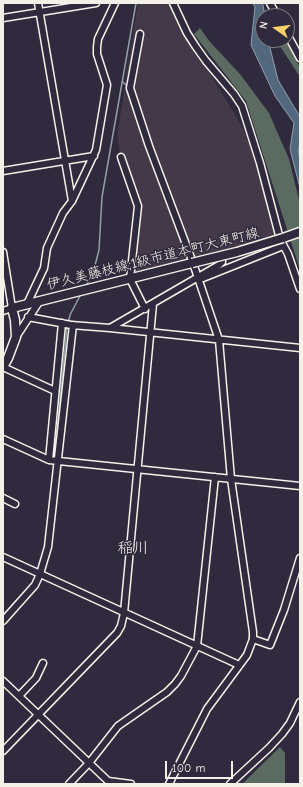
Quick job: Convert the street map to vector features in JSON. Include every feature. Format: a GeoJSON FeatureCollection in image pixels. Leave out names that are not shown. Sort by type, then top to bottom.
{"type":"FeatureCollection","features":[{"type":"Feature","properties":{"kind":"main road","name":"伊久美藤枝線;1級市道本町大東町線"},"geometry":{"type":"LineString","coordinates":[[12,308],[282,242],[300,232]]}},
{"type":"Feature","properties":{"kind":"main road"},"geometry":{"type":"LineString","coordinates":[[3,367],[16,337],[15,320],[12,308]]}},
{"type":"Feature","properties":{"kind":"street"},"geometry":{"type":"LineString","coordinates":[[38,3],[72,201]]}},
{"type":"Feature","properties":{"kind":"street"},"geometry":{"type":"LineString","coordinates":[[3,18],[96,3]]}},
{"type":"Feature","properties":{"kind":"street"},"geometry":{"type":"LineString","coordinates":[[27,304],[44,268],[47,248],[63,213],[72,201],[94,156],[102,122],[107,84],[97,54],[97,47],[102,29],[115,3]]}},
{"type":"Feature","properties":{"kind":"street"},"geometry":{"type":"LineString","coordinates":[[173,3],[187,33],[196,47],[242,106],[282,242],[288,254],[300,289]]}},
{"type":"Feature","properties":{"kind":"street"},"geometry":{"type":"LineString","coordinates":[[140,34],[130,88],[149,146],[193,263],[219,340],[231,478],[254,632],[253,640],[247,655],[207,709],[169,784]]}},
{"type":"Feature","properties":{"kind":"street"},"geometry":{"type":"LineString","coordinates":[[295,48],[300,58]]}},
{"type":"Feature","properties":{"kind":"street"},"geometry":{"type":"LineString","coordinates":[[3,170],[94,156]]}},
{"type":"Feature","properties":{"kind":"street"},"geometry":{"type":"LineString","coordinates":[[121,157],[138,206],[130,279],[145,308]]}},
{"type":"Feature","properties":{"kind":"street"},"geometry":{"type":"LineString","coordinates":[[197,278],[204,278],[282,242]]}},
{"type":"Feature","properties":{"kind":"street"},"geometry":{"type":"LineString","coordinates":[[3,252],[12,308],[3,311]]}},
{"type":"Feature","properties":{"kind":"street"},"geometry":{"type":"LineString","coordinates":[[110,328],[219,265],[222,262],[222,256]]}},
{"type":"Feature","properties":{"kind":"street"},"geometry":{"type":"LineString","coordinates":[[16,337],[39,302]]}},
{"type":"Feature","properties":{"kind":"street"},"geometry":{"type":"LineString","coordinates":[[3,751],[117,633],[121,626],[124,613],[153,304]]}},
{"type":"Feature","properties":{"kind":"street"},"geometry":{"type":"LineString","coordinates":[[28,317],[72,325],[300,348]]}},
{"type":"Feature","properties":{"kind":"street"},"geometry":{"type":"LineString","coordinates":[[49,460],[62,323]]}},
{"type":"Feature","properties":{"kind":"street"},"geometry":{"type":"LineString","coordinates":[[3,621],[35,585],[40,574],[50,534],[72,325]]}},
{"type":"Feature","properties":{"kind":"street"},"geometry":{"type":"LineString","coordinates":[[3,367],[55,391]]}},
{"type":"Feature","properties":{"kind":"street"},"geometry":{"type":"LineString","coordinates":[[3,439],[49,460],[300,486]]}},
{"type":"Feature","properties":{"kind":"street"},"geometry":{"type":"LineString","coordinates":[[69,784],[118,726],[167,692],[175,684],[197,646],[215,477]]}},
{"type":"Feature","properties":{"kind":"street"},"geometry":{"type":"LineString","coordinates":[[3,498],[15,504]]}},
{"type":"Feature","properties":{"kind":"street"},"geometry":{"type":"LineString","coordinates":[[3,557],[239,665]]}},
{"type":"Feature","properties":{"kind":"street"},"geometry":{"type":"LineString","coordinates":[[253,640],[270,645],[284,610],[300,558]]}},
{"type":"Feature","properties":{"kind":"street"},"geometry":{"type":"LineString","coordinates":[[19,696],[36,678],[43,663]]}},
{"type":"Feature","properties":{"kind":"street"},"geometry":{"type":"LineString","coordinates":[[3,681],[108,781],[131,784]]}},
{"type":"Feature","properties":{"kind":"street"},"geometry":{"type":"LineString","coordinates":[[230,784],[282,734],[290,723],[300,702]]}},
{"type":"Feature","properties":{"kind":"shaded area"},"geometry":{"type":"Polygon","coordinates":[[[138,3],[172,3],[209,72],[252,143],[276,238],[133,274],[138,206],[121,162],[117,136],[138,3]]]}},
{"type":"Feature","properties":{"kind":"green space"},"geometry":{"type":"Polygon","coordinates":[[[200,28],[210,42],[240,74],[269,113],[289,159],[300,204],[300,270],[246,101],[194,34],[200,28]]]}},
{"type":"Feature","properties":{"kind":"green space"},"geometry":{"type":"Polygon","coordinates":[[[281,48],[289,48],[300,67],[300,77],[281,48]]]}},
{"type":"Feature","properties":{"kind":"green space"},"geometry":{"type":"Polygon","coordinates":[[[280,747],[285,753],[285,784],[242,784],[280,747]]]}},
{"type":"Feature","properties":{"kind":"water"},"geometry":{"type":"Polygon","coordinates":[[[253,3],[262,3],[264,8],[255,8],[255,48],[270,48],[278,80],[300,117],[300,143],[298,152],[300,158],[300,188],[290,149],[294,123],[275,96],[251,45],[255,7],[253,3]]]}},
{"type":"Feature","properties":{"kind":"waterway"},"geometry":{"type":"LineString","coordinates":[[86,286],[93,273],[99,250],[102,197],[136,3]]}},
{"type":"Feature","properties":{"kind":"waterway"},"geometry":{"type":"LineString","coordinates":[[123,82],[127,86],[127,91],[139,126]]}},
{"type":"Feature","properties":{"kind":"waterway"},"geometry":{"type":"LineString","coordinates":[[164,193],[188,261]]}},
{"type":"Feature","properties":{"kind":"waterway"},"geometry":{"type":"LineString","coordinates":[[190,267],[194,276]]}},
{"type":"Feature","properties":{"kind":"waterway"},"geometry":{"type":"LineString","coordinates":[[196,282],[207,314]]}},
{"type":"Feature","properties":{"kind":"waterway"},"geometry":{"type":"LineString","coordinates":[[68,323],[70,315],[81,294]]}},
{"type":"Feature","properties":{"kind":"waterway"},"geometry":{"type":"LineString","coordinates":[[55,454],[67,327]]}},
{"type":"Feature","properties":{"kind":"waterway"},"geometry":{"type":"LineString","coordinates":[[3,615],[18,599]]}},
{"type":"Feature","properties":{"kind":"waterway"},"geometry":{"type":"LineString","coordinates":[[249,642],[250,630]]}},
{"type":"Feature","properties":{"kind":"waterway"},"geometry":{"type":"LineString","coordinates":[[237,663],[247,648]]}},
{"type":"Feature","properties":{"kind":"waterway"},"geometry":{"type":"LineString","coordinates":[[221,686],[235,666]]}},
{"type":"Feature","properties":{"kind":"district","name":"稲川"},"geometry":{"type":"Point","coordinates":[133,548]}}]}
